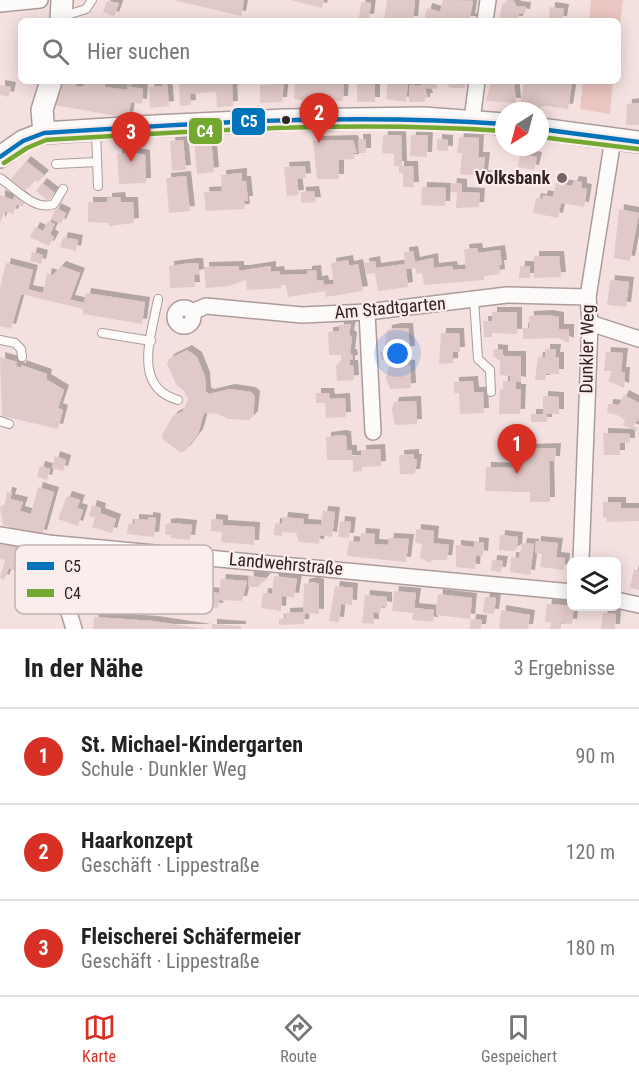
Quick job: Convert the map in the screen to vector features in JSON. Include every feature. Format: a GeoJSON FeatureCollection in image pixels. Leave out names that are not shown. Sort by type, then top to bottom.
{"type":"FeatureCollection","features":[{"type":"Feature","properties":{"kind":"main road"},"geometry":{"type":"LineString","coordinates":[[44,133],[42,110],[50,84]]}},
{"type":"Feature","properties":{"kind":"main road"},"geometry":{"type":"LineString","coordinates":[[0,157],[23,141],[44,133],[284,120],[472,120],[495,123]]}},
{"type":"Feature","properties":{"kind":"main road"},"geometry":{"type":"LineString","coordinates":[[549,130],[639,142]]}},
{"type":"Feature","properties":{"kind":"street"},"geometry":{"type":"LineString","coordinates":[[0,4],[40,0]]}},
{"type":"Feature","properties":{"kind":"street"},"geometry":{"type":"LineString","coordinates":[[485,18],[488,0]]}},
{"type":"Feature","properties":{"kind":"street"},"geometry":{"type":"LineString","coordinates":[[472,120],[477,84]]}},
{"type":"Feature","properties":{"kind":"street","name":"Dunkler Weg"},"geometry":{"type":"LineString","coordinates":[[581,557],[590,323],[588,297],[613,139]]}},
{"type":"Feature","properties":{"kind":"street","name":"Am Stadtgarten"},"geometry":{"type":"LineString","coordinates":[[192,312],[206,306],[302,315],[367,312],[507,296],[588,297]]}},
{"type":"Feature","properties":{"kind":"street"},"geometry":{"type":"LineString","coordinates":[[367,312],[373,432]]}},
{"type":"Feature","properties":{"kind":"street"},"geometry":{"type":"LineString","coordinates":[[590,323],[639,339]]}},
{"type":"Feature","properties":{"kind":"street","name":"Landwehrstraße"},"geometry":{"type":"LineString","coordinates":[[0,535],[69,545]]}},
{"type":"Feature","properties":{"kind":"street","name":"Landwehrstraße"},"geometry":{"type":"LineString","coordinates":[[213,558],[567,592]]}},
{"type":"Feature","properties":{"kind":"street"},"geometry":{"type":"LineString","coordinates":[[621,601],[639,605]]}},
{"type":"Feature","properties":{"kind":"street"},"geometry":{"type":"LineString","coordinates":[[69,614],[74,629]]}},
{"type":"Feature","properties":{"kind":"lane"},"geometry":{"type":"LineString","coordinates":[[62,12],[86,9],[92,0]]}},
{"type":"Feature","properties":{"kind":"lane"},"geometry":{"type":"LineString","coordinates":[[96,130],[98,186]]}},
{"type":"Feature","properties":{"kind":"lane"},"geometry":{"type":"LineString","coordinates":[[56,164],[98,162]]}},
{"type":"Feature","properties":{"kind":"lane"},"geometry":{"type":"LineString","coordinates":[[0,178],[28,199],[47,206],[54,204],[63,189]]}},
{"type":"Feature","properties":{"kind":"lane"},"geometry":{"type":"LineString","coordinates":[[158,299],[148,365],[150,376],[165,396],[178,400]]}},
{"type":"Feature","properties":{"kind":"lane"},"geometry":{"type":"LineString","coordinates":[[474,299],[478,360],[490,370],[491,392]]}},
{"type":"Feature","properties":{"kind":"lane"},"geometry":{"type":"LineString","coordinates":[[102,333],[151,341]]}},
{"type":"Feature","properties":{"kind":"lane"},"geometry":{"type":"LineString","coordinates":[[0,339],[15,343],[21,349],[22,357]]}},
{"type":"Feature","properties":{"kind":"lane"},"geometry":{"type":"LineString","coordinates":[[0,421],[9,424]]}},
{"type":"Feature","properties":{"kind":"shaded area"},"geometry":{"type":"Polygon","coordinates":[[[591,0],[623,0],[621,18],[589,18],[591,0]]]}},
{"type":"Feature","properties":{"kind":"shaded area"},"geometry":{"type":"Polygon","coordinates":[[[583,84],[613,84],[610,114],[580,109],[583,84]]]}},
{"type":"Feature","properties":{"kind":"building"},"geometry":{"type":"Polygon","coordinates":[[[173,0],[244,0],[241,16],[173,0]]]}},
{"type":"Feature","properties":{"kind":"building"},"geometry":{"type":"Polygon","coordinates":[[[291,0],[324,0],[322,8],[291,0]]]}},
{"type":"Feature","properties":{"kind":"building"},"geometry":{"type":"Polygon","coordinates":[[[387,0],[415,0],[413,18],[384,18],[387,0]]]}},
{"type":"Feature","properties":{"kind":"building"},"geometry":{"type":"Polygon","coordinates":[[[443,0],[473,1],[470,18],[425,18],[427,8],[440,12],[443,0]]]}},
{"type":"Feature","properties":{"kind":"building"},"geometry":{"type":"Polygon","coordinates":[[[508,0],[514,1],[516,6],[526,7],[525,14],[519,13],[518,18],[499,18],[502,5],[508,0]]]}},
{"type":"Feature","properties":{"kind":"building"},"geometry":{"type":"Polygon","coordinates":[[[107,1],[119,3],[114,17],[103,12],[107,1]]]}},
{"type":"Feature","properties":{"kind":"building"},"geometry":{"type":"Polygon","coordinates":[[[361,2],[371,3],[369,18],[359,18],[361,2]]]}},
{"type":"Feature","properties":{"kind":"building"},"geometry":{"type":"Polygon","coordinates":[[[550,7],[564,9],[562,18],[549,18],[550,7]]]}},
{"type":"Feature","properties":{"kind":"building"},"geometry":{"type":"Polygon","coordinates":[[[61,84],[75,84],[75,86],[82,87],[85,84],[105,84],[105,87],[127,90],[127,86],[143,89],[142,104],[131,102],[128,118],[54,105],[61,84]]]}},
{"type":"Feature","properties":{"kind":"building"},"geometry":{"type":"Polygon","coordinates":[[[162,84],[167,84],[169,106],[150,108],[149,87],[162,86],[162,84]]]}},
{"type":"Feature","properties":{"kind":"building"},"geometry":{"type":"Polygon","coordinates":[[[179,84],[232,84],[233,106],[217,107],[216,92],[190,94],[191,105],[180,106],[179,84]]]}},
{"type":"Feature","properties":{"kind":"building"},"geometry":{"type":"Polygon","coordinates":[[[284,84],[282,102],[260,103],[260,85],[284,84]]]}},
{"type":"Feature","properties":{"kind":"building"},"geometry":{"type":"Polygon","coordinates":[[[295,84],[344,84],[343,101],[321,103],[321,100],[317,100],[316,103],[294,99],[295,84]]]}},
{"type":"Feature","properties":{"kind":"building"},"geometry":{"type":"Polygon","coordinates":[[[357,84],[375,84],[375,102],[357,102],[357,84]]]}},
{"type":"Feature","properties":{"kind":"building"},"geometry":{"type":"Polygon","coordinates":[[[388,84],[408,84],[406,102],[386,99],[388,84]]]}},
{"type":"Feature","properties":{"kind":"building"},"geometry":{"type":"Polygon","coordinates":[[[421,84],[437,84],[437,89],[425,88],[428,98],[425,98],[425,102],[409,102],[409,85],[421,86],[421,84]]]}},
{"type":"Feature","properties":{"kind":"building"},"geometry":{"type":"Polygon","coordinates":[[[448,84],[465,84],[465,88],[452,88],[448,84]]]}},
{"type":"Feature","properties":{"kind":"building"},"geometry":{"type":"Polygon","coordinates":[[[490,84],[514,84],[516,102],[486,101],[490,84]]]}},
{"type":"Feature","properties":{"kind":"building"},"geometry":{"type":"Polygon","coordinates":[[[524,84],[572,84],[568,109],[549,106],[549,102],[521,102],[524,84]]]}},
{"type":"Feature","properties":{"kind":"building"},"geometry":{"type":"Polygon","coordinates":[[[0,85],[11,87],[9,97],[0,95],[0,85]]]}},
{"type":"Feature","properties":{"kind":"building"},"geometry":{"type":"Polygon","coordinates":[[[639,103],[639,125],[626,125],[627,104],[639,103]]]}},
{"type":"Feature","properties":{"kind":"building"},"geometry":{"type":"Polygon","coordinates":[[[383,135],[401,135],[402,166],[413,166],[414,187],[403,187],[403,173],[399,173],[399,166],[394,166],[394,154],[382,153],[383,135]]]}},
{"type":"Feature","properties":{"kind":"building"},"geometry":{"type":"Polygon","coordinates":[[[411,135],[428,135],[427,157],[410,156],[411,135]]]}},
{"type":"Feature","properties":{"kind":"building"},"geometry":{"type":"Polygon","coordinates":[[[211,137],[214,172],[197,174],[194,139],[211,137]]]}},
{"type":"Feature","properties":{"kind":"building"},"geometry":{"type":"Polygon","coordinates":[[[459,137],[479,138],[478,157],[485,157],[483,175],[488,176],[487,183],[481,183],[482,176],[460,174],[462,153],[457,153],[459,137]]]}},
{"type":"Feature","properties":{"kind":"building"},"geometry":{"type":"Polygon","coordinates":[[[358,139],[366,139],[366,153],[359,153],[358,139]]]}},
{"type":"Feature","properties":{"kind":"building"},"geometry":{"type":"Polygon","coordinates":[[[437,139],[448,140],[448,151],[437,150],[437,139]]]}},
{"type":"Feature","properties":{"kind":"building"},"geometry":{"type":"Polygon","coordinates":[[[183,140],[186,170],[172,171],[170,141],[183,140]]]}},
{"type":"Feature","properties":{"kind":"building"},"geometry":{"type":"Polygon","coordinates":[[[353,140],[357,153],[354,153],[354,159],[339,160],[339,179],[317,179],[313,141],[353,140]]]}},
{"type":"Feature","properties":{"kind":"building"},"geometry":{"type":"Polygon","coordinates":[[[117,154],[145,155],[146,183],[119,184],[117,154]]]}},
{"type":"Feature","properties":{"kind":"building"},"geometry":{"type":"Polygon","coordinates":[[[520,156],[537,157],[534,170],[518,167],[520,156]]]}},
{"type":"Feature","properties":{"kind":"building"},"geometry":{"type":"Polygon","coordinates":[[[26,161],[44,175],[38,182],[35,179],[24,192],[10,180],[26,161]]]}},
{"type":"Feature","properties":{"kind":"building"},"geometry":{"type":"Polygon","coordinates":[[[305,166],[306,178],[297,179],[299,195],[287,196],[284,167],[305,166]]]}},
{"type":"Feature","properties":{"kind":"building"},"geometry":{"type":"Polygon","coordinates":[[[242,173],[242,181],[246,181],[248,201],[244,201],[245,209],[206,211],[204,192],[222,191],[221,175],[242,173]]]}},
{"type":"Feature","properties":{"kind":"building"},"geometry":{"type":"Polygon","coordinates":[[[186,176],[190,211],[169,213],[166,178],[186,176]]]}},
{"type":"Feature","properties":{"kind":"building"},"geometry":{"type":"Polygon","coordinates":[[[574,181],[582,182],[582,188],[587,189],[584,207],[561,203],[558,218],[533,213],[536,198],[542,199],[543,195],[553,197],[556,183],[572,186],[574,181]]]}},
{"type":"Feature","properties":{"kind":"building"},"geometry":{"type":"Polygon","coordinates":[[[42,183],[55,193],[48,201],[36,191],[42,183]]]}},
{"type":"Feature","properties":{"kind":"building"},"geometry":{"type":"Polygon","coordinates":[[[452,183],[462,184],[462,192],[480,193],[479,207],[456,208],[457,192],[451,192],[452,183]]]}},
{"type":"Feature","properties":{"kind":"building"},"geometry":{"type":"Polygon","coordinates":[[[422,187],[446,188],[445,206],[421,205],[422,187]]]}},
{"type":"Feature","properties":{"kind":"building"},"geometry":{"type":"Polygon","coordinates":[[[314,191],[316,202],[301,203],[301,192],[314,191]]]}},
{"type":"Feature","properties":{"kind":"building"},"geometry":{"type":"Polygon","coordinates":[[[16,192],[26,200],[22,207],[17,204],[13,214],[5,211],[0,223],[0,195],[13,200],[16,192]]]}},
{"type":"Feature","properties":{"kind":"building"},"geometry":{"type":"Polygon","coordinates":[[[120,197],[121,202],[133,202],[134,223],[109,226],[109,223],[88,222],[88,202],[107,202],[107,198],[120,197]]]}},
{"type":"Feature","properties":{"kind":"building"},"geometry":{"type":"Polygon","coordinates":[[[56,208],[66,213],[61,224],[51,219],[56,208]]]}},
{"type":"Feature","properties":{"kind":"building"},"geometry":{"type":"Polygon","coordinates":[[[619,209],[639,213],[630,261],[614,258],[619,209]]]}},
{"type":"Feature","properties":{"kind":"building"},"geometry":{"type":"Polygon","coordinates":[[[48,221],[55,224],[50,234],[54,237],[49,246],[30,237],[35,227],[43,231],[48,221]]]}},
{"type":"Feature","properties":{"kind":"building"},"geometry":{"type":"Polygon","coordinates":[[[63,237],[78,240],[76,251],[60,247],[63,237]]]}},
{"type":"Feature","properties":{"kind":"building"},"geometry":{"type":"Polygon","coordinates":[[[477,248],[478,253],[500,250],[502,265],[499,265],[500,274],[484,276],[484,280],[424,285],[422,273],[417,274],[415,268],[406,269],[408,287],[378,291],[375,273],[366,274],[364,263],[375,261],[376,268],[405,264],[404,252],[413,251],[415,262],[433,258],[434,268],[452,266],[453,270],[466,269],[464,249],[477,248]]]}},
{"type":"Feature","properties":{"kind":"building"},"geometry":{"type":"Polygon","coordinates":[[[32,252],[43,255],[41,264],[30,261],[32,252]]]}},
{"type":"Feature","properties":{"kind":"building"},"geometry":{"type":"Polygon","coordinates":[[[534,256],[559,256],[561,277],[534,278],[534,256]]]}},
{"type":"Feature","properties":{"kind":"building"},"geometry":{"type":"Polygon","coordinates":[[[348,260],[349,266],[358,264],[363,291],[326,297],[325,291],[288,297],[286,285],[281,285],[281,288],[247,290],[246,280],[229,286],[206,288],[204,267],[239,266],[239,270],[245,270],[271,266],[271,272],[279,271],[280,275],[307,274],[307,271],[316,270],[317,281],[323,280],[324,285],[334,284],[331,263],[348,260]]]}},
{"type":"Feature","properties":{"kind":"building"},"geometry":{"type":"Polygon","coordinates":[[[6,263],[33,270],[28,290],[43,293],[47,273],[53,275],[61,266],[80,273],[70,300],[84,303],[86,293],[145,302],[142,324],[83,314],[83,309],[21,294],[11,329],[0,326],[0,288],[6,263]]]}},
{"type":"Feature","properties":{"kind":"building"},"geometry":{"type":"Polygon","coordinates":[[[198,263],[199,274],[194,275],[195,287],[170,288],[169,266],[198,263]]]}},
{"type":"Feature","properties":{"kind":"building"},"geometry":{"type":"Polygon","coordinates":[[[520,266],[530,266],[530,278],[519,278],[520,266]]]}},
{"type":"Feature","properties":{"kind":"building"},"geometry":{"type":"Polygon","coordinates":[[[610,280],[629,282],[626,307],[607,305],[610,280]]]}},
{"type":"Feature","properties":{"kind":"building"},"geometry":{"type":"Polygon","coordinates":[[[492,312],[517,312],[517,334],[492,333],[492,337],[484,337],[483,321],[492,321],[492,312]]]}},
{"type":"Feature","properties":{"kind":"building"},"geometry":{"type":"Polygon","coordinates":[[[529,316],[559,317],[559,329],[569,329],[569,343],[558,338],[523,339],[523,328],[529,328],[529,316]]]}},
{"type":"Feature","properties":{"kind":"building"},"geometry":{"type":"Polygon","coordinates":[[[351,324],[350,354],[353,360],[350,360],[350,365],[353,365],[354,380],[337,381],[336,366],[341,360],[341,355],[329,355],[328,332],[339,331],[339,325],[351,324]]]}},
{"type":"Feature","properties":{"kind":"building"},"geometry":{"type":"Polygon","coordinates":[[[408,328],[410,351],[391,352],[392,359],[381,360],[380,352],[388,352],[385,345],[387,330],[408,328]]]}},
{"type":"Feature","properties":{"kind":"building"},"geometry":{"type":"Polygon","coordinates":[[[441,333],[459,333],[460,352],[453,352],[453,363],[439,364],[441,333]]]}},
{"type":"Feature","properties":{"kind":"building"},"geometry":{"type":"Polygon","coordinates":[[[493,349],[503,350],[503,356],[521,356],[521,382],[516,381],[516,389],[521,389],[520,414],[499,414],[500,389],[503,389],[503,381],[510,381],[510,376],[500,375],[500,361],[493,356],[493,349]]]}},
{"type":"Feature","properties":{"kind":"building"},"geometry":{"type":"Polygon","coordinates":[[[545,349],[556,349],[555,357],[559,357],[559,374],[546,374],[545,380],[535,380],[538,357],[545,357],[545,349]]]}},
{"type":"Feature","properties":{"kind":"building"},"geometry":{"type":"Polygon","coordinates":[[[187,350],[197,357],[205,377],[206,392],[209,394],[230,389],[251,392],[255,396],[253,416],[249,420],[228,419],[218,414],[204,413],[198,434],[185,451],[180,452],[163,440],[162,435],[173,416],[183,411],[188,399],[184,391],[176,384],[167,364],[169,359],[187,350]]]}},
{"type":"Feature","properties":{"kind":"building"},"geometry":{"type":"Polygon","coordinates":[[[606,352],[623,353],[621,372],[625,372],[624,388],[608,381],[612,371],[604,371],[606,352]]]}},
{"type":"Feature","properties":{"kind":"building"},"geometry":{"type":"Polygon","coordinates":[[[0,357],[17,362],[16,366],[21,368],[21,365],[47,374],[46,379],[64,390],[58,408],[63,410],[58,429],[2,416],[0,357]]]}},
{"type":"Feature","properties":{"kind":"building"},"geometry":{"type":"Polygon","coordinates":[[[410,365],[411,388],[390,389],[386,378],[389,366],[410,365]]]}},
{"type":"Feature","properties":{"kind":"building"},"geometry":{"type":"Polygon","coordinates":[[[473,381],[474,392],[483,392],[484,413],[460,414],[459,393],[454,393],[454,382],[473,381]]]}},
{"type":"Feature","properties":{"kind":"building"},"geometry":{"type":"Polygon","coordinates":[[[316,393],[329,393],[330,399],[345,398],[346,417],[326,418],[325,403],[316,403],[316,393]]]}},
{"type":"Feature","properties":{"kind":"building"},"geometry":{"type":"Polygon","coordinates":[[[624,395],[639,403],[639,418],[633,426],[638,428],[637,431],[623,425],[625,420],[615,414],[607,413],[608,404],[619,405],[624,395]]]}},
{"type":"Feature","properties":{"kind":"building"},"geometry":{"type":"Polygon","coordinates":[[[543,396],[559,397],[559,414],[547,414],[547,422],[531,422],[531,414],[543,414],[543,396]]]}},
{"type":"Feature","properties":{"kind":"building"},"geometry":{"type":"Polygon","coordinates":[[[416,401],[417,424],[395,425],[392,410],[394,402],[416,401]]]}},
{"type":"Feature","properties":{"kind":"building"},"geometry":{"type":"Polygon","coordinates":[[[603,433],[630,434],[630,443],[620,443],[620,455],[604,455],[603,433]]]}},
{"type":"Feature","properties":{"kind":"building"},"geometry":{"type":"Polygon","coordinates":[[[346,436],[347,450],[352,450],[352,456],[361,455],[361,450],[380,449],[381,466],[362,467],[362,471],[353,472],[353,460],[327,460],[326,437],[346,436]]]}},
{"type":"Feature","properties":{"kind":"building"},"geometry":{"type":"Polygon","coordinates":[[[513,444],[528,445],[528,449],[556,448],[555,461],[549,461],[550,502],[530,502],[530,492],[485,491],[486,467],[514,468],[513,444]]]}},
{"type":"Feature","properties":{"kind":"building"},"geometry":{"type":"Polygon","coordinates":[[[414,454],[414,459],[417,459],[415,474],[400,474],[399,455],[414,454]]]}},
{"type":"Feature","properties":{"kind":"building"},"geometry":{"type":"Polygon","coordinates":[[[55,456],[66,460],[63,471],[52,468],[55,456]]]}},
{"type":"Feature","properties":{"kind":"building"},"geometry":{"type":"Polygon","coordinates":[[[40,466],[50,469],[47,480],[37,477],[40,466]]]}},
{"type":"Feature","properties":{"kind":"building"},"geometry":{"type":"Polygon","coordinates":[[[38,487],[54,492],[42,535],[3,525],[0,507],[5,504],[7,492],[12,493],[10,499],[23,502],[20,511],[31,514],[38,487]]]}},
{"type":"Feature","properties":{"kind":"building"},"geometry":{"type":"Polygon","coordinates":[[[67,496],[80,500],[77,508],[83,510],[78,526],[58,519],[67,496]]]}},
{"type":"Feature","properties":{"kind":"building"},"geometry":{"type":"Polygon","coordinates":[[[603,502],[621,502],[621,508],[639,508],[639,521],[607,522],[607,518],[603,517],[603,502]]]}},
{"type":"Feature","properties":{"kind":"building"},"geometry":{"type":"Polygon","coordinates":[[[92,505],[101,508],[100,513],[116,519],[112,533],[92,527],[95,518],[89,516],[92,505]]]}},
{"type":"Feature","properties":{"kind":"building"},"geometry":{"type":"Polygon","coordinates":[[[323,511],[335,512],[332,537],[320,535],[319,544],[299,542],[296,533],[282,532],[282,536],[274,535],[275,523],[282,524],[283,517],[304,519],[303,524],[321,525],[323,511]]]}},
{"type":"Feature","properties":{"kind":"building"},"geometry":{"type":"Polygon","coordinates":[[[148,517],[156,518],[154,537],[127,534],[128,524],[134,524],[134,519],[148,520],[148,517]]]}},
{"type":"Feature","properties":{"kind":"building"},"geometry":{"type":"Polygon","coordinates":[[[211,519],[223,520],[223,525],[255,527],[254,545],[221,542],[222,532],[211,531],[211,519]]]}},
{"type":"Feature","properties":{"kind":"building"},"geometry":{"type":"Polygon","coordinates":[[[340,521],[351,522],[349,538],[338,537],[340,521]]]}},
{"type":"Feature","properties":{"kind":"building"},"geometry":{"type":"Polygon","coordinates":[[[166,524],[192,525],[190,540],[165,535],[166,524]]]}},
{"type":"Feature","properties":{"kind":"building"},"geometry":{"type":"Polygon","coordinates":[[[416,529],[434,531],[433,543],[449,545],[447,560],[431,560],[431,563],[420,558],[422,544],[415,543],[416,529]]]}},
{"type":"Feature","properties":{"kind":"building"},"geometry":{"type":"Polygon","coordinates":[[[361,533],[375,534],[374,544],[388,545],[389,538],[409,539],[406,562],[347,556],[349,541],[360,542],[361,533]]]}},
{"type":"Feature","properties":{"kind":"building"},"geometry":{"type":"Polygon","coordinates":[[[500,535],[518,537],[517,549],[499,550],[500,535]]]}},
{"type":"Feature","properties":{"kind":"building"},"geometry":{"type":"Polygon","coordinates":[[[536,541],[558,543],[556,557],[565,558],[564,570],[540,567],[542,554],[535,553],[536,541]]]}},
{"type":"Feature","properties":{"kind":"building"},"geometry":{"type":"Polygon","coordinates":[[[474,542],[484,543],[483,556],[476,555],[475,569],[456,567],[456,545],[474,547],[474,542]]]}},
{"type":"Feature","properties":{"kind":"building"},"geometry":{"type":"Polygon","coordinates":[[[522,543],[534,544],[530,575],[510,572],[511,557],[519,558],[522,543]]]}},
{"type":"Feature","properties":{"kind":"building"},"geometry":{"type":"Polygon","coordinates":[[[0,544],[15,546],[12,566],[15,558],[15,571],[9,568],[4,580],[0,578],[5,560],[0,559],[0,544]]]}},
{"type":"Feature","properties":{"kind":"building"},"geometry":{"type":"Polygon","coordinates":[[[492,560],[503,561],[501,572],[491,571],[492,560]]]}},
{"type":"Feature","properties":{"kind":"building"},"geometry":{"type":"Polygon","coordinates":[[[634,569],[639,571],[639,590],[630,588],[634,569]]]}},
{"type":"Feature","properties":{"kind":"building"},"geometry":{"type":"Polygon","coordinates":[[[249,576],[266,578],[258,587],[248,587],[249,576]]]}},
{"type":"Feature","properties":{"kind":"building"},"geometry":{"type":"Polygon","coordinates":[[[274,576],[297,579],[294,598],[282,596],[281,611],[261,608],[263,593],[272,594],[274,576]]]}},
{"type":"Feature","properties":{"kind":"building"},"geometry":{"type":"Polygon","coordinates":[[[221,579],[247,581],[242,601],[219,600],[218,608],[213,607],[213,593],[219,593],[221,579]]]}},
{"type":"Feature","properties":{"kind":"building"},"geometry":{"type":"Polygon","coordinates":[[[313,582],[319,584],[319,614],[305,613],[304,624],[279,625],[279,619],[285,618],[285,613],[303,612],[304,584],[313,582]]]}},
{"type":"Feature","properties":{"kind":"building"},"geometry":{"type":"Polygon","coordinates":[[[335,586],[353,588],[352,605],[341,604],[339,622],[329,621],[335,586]]]}},
{"type":"Feature","properties":{"kind":"building"},"geometry":{"type":"Polygon","coordinates":[[[394,591],[416,593],[414,608],[434,610],[433,622],[412,620],[413,613],[392,611],[394,591]]]}},
{"type":"Feature","properties":{"kind":"building"},"geometry":{"type":"Polygon","coordinates":[[[438,594],[472,598],[470,619],[436,615],[438,594]]]}},
{"type":"Feature","properties":{"kind":"building"},"geometry":{"type":"Polygon","coordinates":[[[365,595],[387,597],[387,607],[381,606],[380,613],[373,612],[374,624],[362,623],[365,595]]]}},
{"type":"Feature","properties":{"kind":"building"},"geometry":{"type":"Polygon","coordinates":[[[485,597],[496,598],[494,614],[483,613],[485,597]]]}},
{"type":"Feature","properties":{"kind":"building"},"geometry":{"type":"Polygon","coordinates":[[[547,604],[567,605],[567,611],[573,611],[572,624],[561,623],[561,629],[550,629],[551,622],[545,622],[547,604]]]}},
{"type":"Feature","properties":{"kind":"building"},"geometry":{"type":"Polygon","coordinates":[[[501,610],[530,615],[528,629],[499,629],[501,610]]]}},
{"type":"Feature","properties":{"kind":"building"},"geometry":{"type":"Polygon","coordinates":[[[603,613],[616,614],[615,629],[601,629],[603,613]]]}},
{"type":"Feature","properties":{"kind":"building"},"geometry":{"type":"Polygon","coordinates":[[[94,617],[153,621],[206,629],[93,629],[94,617]]]}},
{"type":"Feature","properties":{"kind":"building"},"geometry":{"type":"Polygon","coordinates":[[[471,619],[482,620],[481,629],[470,629],[471,619]]]}},
{"type":"Feature","properties":{"kind":"building"},"geometry":{"type":"Polygon","coordinates":[[[212,624],[241,626],[241,629],[212,629],[212,624]]]}},
{"type":"Feature","properties":{"kind":"transit line","name":"C5"},"geometry":{"type":"LineString","coordinates":[[0,157],[23,141],[44,133],[332,119],[495,124]]}},
{"type":"Feature","properties":{"kind":"transit line","name":"C4"},"geometry":{"type":"LineString","coordinates":[[4,163],[27,148],[46,140],[274,128],[389,127],[495,131]]}},
{"type":"Feature","properties":{"kind":"transit line","name":"C5"},"geometry":{"type":"LineString","coordinates":[[549,130],[639,142]]}},
{"type":"Feature","properties":{"kind":"transit line","name":"C4"},"geometry":{"type":"LineString","coordinates":[[549,138],[638,149]]}},
{"type":"Feature","properties":{"kind":"place","name":"Haarkonzept"},"geometry":{"type":"Point","coordinates":[319,143]}},
{"type":"Feature","properties":{"kind":"place","name":"Fleischerei Schäfermeier"},"geometry":{"type":"Point","coordinates":[131,162]}},
{"type":"Feature","properties":{"kind":"place","name":"Volksbank"},"geometry":{"type":"Point","coordinates":[562,178]}},
{"type":"Feature","properties":{"kind":"place","name":"St. Michael-Kindergarten"},"geometry":{"type":"Point","coordinates":[517,474]}}]}
